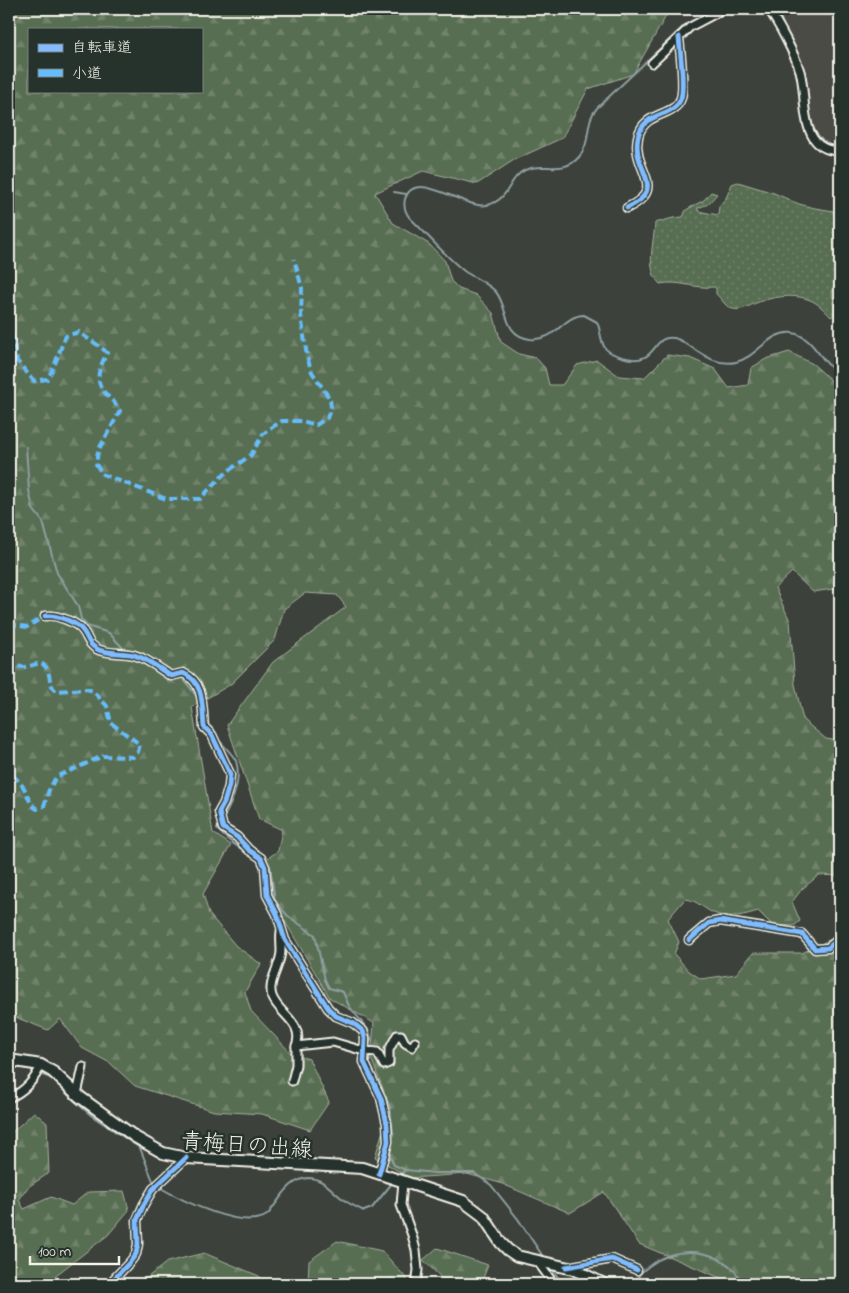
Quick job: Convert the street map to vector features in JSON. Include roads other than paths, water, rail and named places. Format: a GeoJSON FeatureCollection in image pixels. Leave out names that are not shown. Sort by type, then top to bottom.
{"type":"FeatureCollection","features":[{"type":"Feature","properties":{"kind":"main road","name":"青梅日の出線"},"geometry":{"type":"LineString","coordinates":[[9,1060],[53,1072],[77,1094],[150,1147],[163,1153],[186,1158],[362,1168],[463,1201],[488,1221],[501,1243],[517,1256],[566,1267],[604,1284]]}},
{"type":"Feature","properties":{"kind":"street"},"geometry":{"type":"LineString","coordinates":[[652,63],[690,27],[724,9]]}},
{"type":"Feature","properties":{"kind":"street"},"geometry":{"type":"LineString","coordinates":[[768,9],[799,67],[806,122],[811,135],[820,145],[831,150],[840,151]]}},
{"type":"Feature","properties":{"kind":"street"},"geometry":{"type":"LineString","coordinates":[[627,208],[642,200],[646,196],[648,189],[638,153],[639,132],[646,121],[675,106],[682,96],[679,36]]}},
{"type":"Feature","properties":{"kind":"street"},"geometry":{"type":"LineString","coordinates":[[45,616],[50,615],[67,620],[83,630],[90,644],[100,651],[134,655],[171,676],[183,673],[196,682],[202,694],[204,727],[212,734],[230,774],[229,786],[219,812],[221,824],[249,850],[261,858],[265,867],[267,895],[285,940],[332,1012],[363,1031],[365,1038],[364,1062],[381,1098],[387,1124],[388,1142],[379,1174]]}},
{"type":"Feature","properties":{"kind":"street"},"geometry":{"type":"LineString","coordinates":[[688,940],[709,922],[720,921],[802,934],[815,948],[828,948],[840,938]]}},
{"type":"Feature","properties":{"kind":"street"},"geometry":{"type":"LineString","coordinates":[[281,928],[281,951],[271,990],[272,998],[292,1022],[298,1035],[296,1065],[292,1081]]}},
{"type":"Feature","properties":{"kind":"street"},"geometry":{"type":"LineString","coordinates":[[296,1046],[334,1042],[364,1051],[377,1052],[384,1065],[389,1063],[389,1050],[397,1035],[401,1035],[405,1043],[412,1046],[415,1042]]}},
{"type":"Feature","properties":{"kind":"street"},"geometry":{"type":"LineString","coordinates":[[9,1098],[27,1086],[36,1077],[40,1067]]}},
{"type":"Feature","properties":{"kind":"street"},"geometry":{"type":"LineString","coordinates":[[77,1094],[83,1067]]}},
{"type":"Feature","properties":{"kind":"street"},"geometry":{"type":"LineString","coordinates":[[108,1284],[117,1277],[136,1254],[138,1244],[137,1220],[144,1204],[157,1186],[186,1158]]}},
{"type":"Feature","properties":{"kind":"street"},"geometry":{"type":"LineString","coordinates":[[397,1180],[402,1205],[416,1250],[418,1270],[416,1284]]}},
{"type":"Feature","properties":{"kind":"street"},"geometry":{"type":"LineString","coordinates":[[566,1267],[612,1260],[637,1270]]}},
{"type":"Feature","properties":{"kind":"street"},"geometry":{"type":"LineString","coordinates":[[544,1262],[554,1284]]}},
{"type":"Feature","properties":{"kind":"waterway"},"geometry":{"type":"LineString","coordinates":[[716,9],[685,25],[597,108],[591,119],[583,151],[573,163],[566,166],[539,167],[525,170],[515,178],[500,199],[487,205],[466,202],[430,188],[419,187],[410,190],[405,199],[405,211],[457,265],[496,292],[510,327],[521,336],[530,339],[546,337],[570,319],[584,315],[597,322],[605,348],[610,353],[622,357],[642,358],[648,355],[661,341],[666,338],[674,338],[710,359],[729,363],[744,359],[777,336],[793,333],[807,340],[828,365],[840,375]]}},
{"type":"Feature","properties":{"kind":"waterway"},"geometry":{"type":"LineString","coordinates":[[780,17],[786,31]]}},
{"type":"Feature","properties":{"kind":"waterway"},"geometry":{"type":"LineString","coordinates":[[798,56],[804,71],[807,92]]}},
{"type":"Feature","properties":{"kind":"waterway"},"geometry":{"type":"LineString","coordinates":[[807,99],[812,125],[818,136],[828,144]]}},
{"type":"Feature","properties":{"kind":"waterway"},"geometry":{"type":"LineString","coordinates":[[394,192],[406,194]]}},
{"type":"Feature","properties":{"kind":"waterway"},"geometry":{"type":"LineString","coordinates":[[26,447],[29,490],[33,509],[43,522],[57,573],[78,606],[81,619],[87,626],[109,633],[123,648],[140,652],[147,657]]}},
{"type":"Feature","properties":{"kind":"waterway"},"geometry":{"type":"LineString","coordinates":[[159,664],[175,673]]}},
{"type":"Feature","properties":{"kind":"waterway"},"geometry":{"type":"LineString","coordinates":[[181,676],[198,698]]}},
{"type":"Feature","properties":{"kind":"waterway"},"geometry":{"type":"LineString","coordinates":[[215,737],[233,756],[238,768],[235,791],[223,819]]}},
{"type":"Feature","properties":{"kind":"waterway"},"geometry":{"type":"LineString","coordinates":[[219,825],[217,829],[225,837],[253,856]]}},
{"type":"Feature","properties":{"kind":"waterway"},"geometry":{"type":"LineString","coordinates":[[266,863],[270,866],[275,901],[288,916],[315,935],[325,980],[329,988],[343,992],[349,1006],[369,1031],[371,1039],[368,1051],[370,1064],[390,1107],[393,1133],[390,1156],[394,1165],[406,1170]]}},
{"type":"Feature","properties":{"kind":"waterway"},"geometry":{"type":"LineString","coordinates":[[9,1067],[30,1069],[36,1072]]}},
{"type":"Feature","properties":{"kind":"waterway"},"geometry":{"type":"LineString","coordinates":[[40,1074],[53,1079],[92,1116],[140,1148],[153,1181],[156,1184]]}},
{"type":"Feature","properties":{"kind":"waterway"},"geometry":{"type":"LineString","coordinates":[[399,1175],[406,1170],[435,1173],[474,1173],[491,1185],[518,1219],[544,1258]]}},
{"type":"Feature","properties":{"kind":"waterway"},"geometry":{"type":"LineString","coordinates":[[159,1187],[212,1212],[228,1217],[256,1219],[267,1215],[288,1188],[302,1179],[308,1178],[319,1181],[342,1199],[364,1211],[372,1208],[393,1182]]}},
{"type":"Feature","properties":{"kind":"waterway"},"geometry":{"type":"LineString","coordinates":[[636,1284],[640,1274],[659,1260],[669,1255],[691,1252],[702,1253],[723,1261],[734,1270],[743,1284]]}},
{"type":"Feature","properties":{"kind":"waterway"},"geometry":{"type":"LineString","coordinates":[[551,1268],[563,1284]]}}]}
